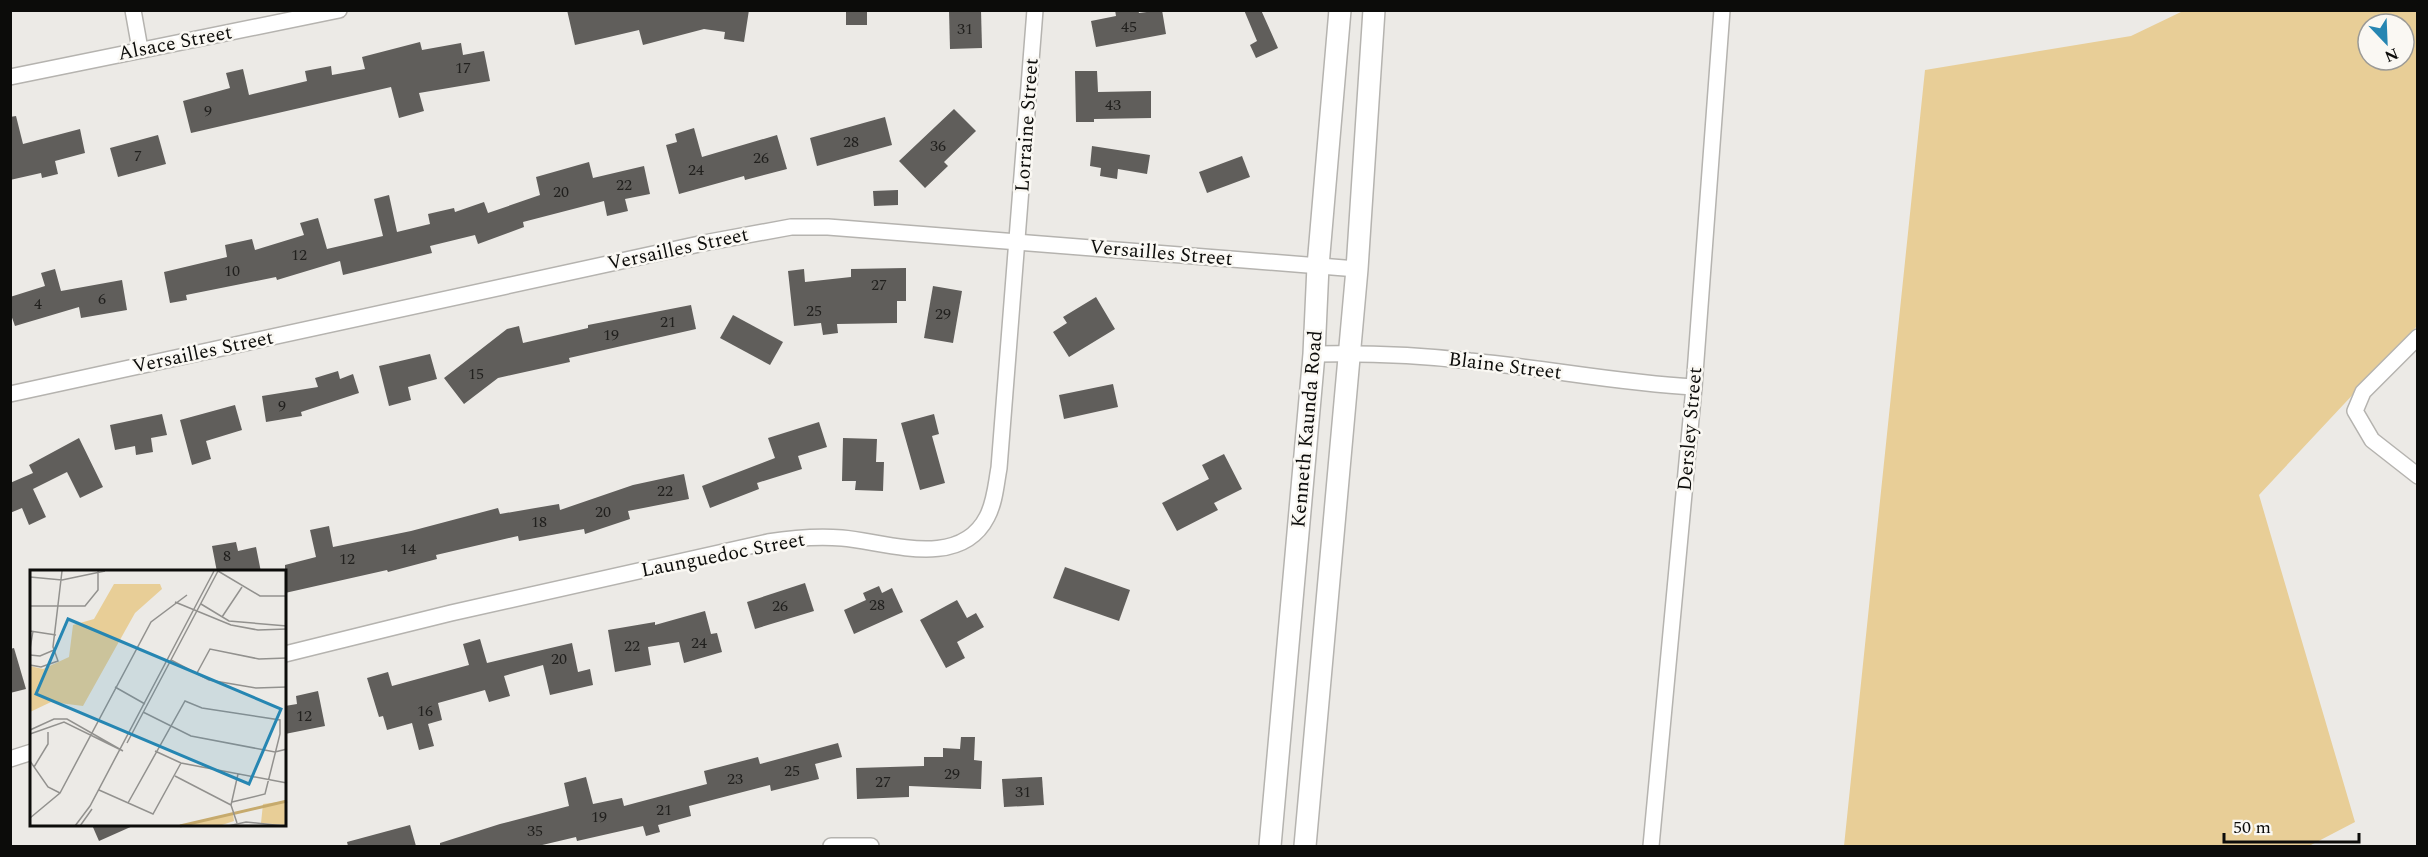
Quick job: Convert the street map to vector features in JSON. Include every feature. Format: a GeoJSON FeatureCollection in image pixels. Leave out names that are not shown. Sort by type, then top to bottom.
{"type":"FeatureCollection","features":[{"type":"Feature","properties":{"kind":"main road","name":"Kenneth Kaunda Road"},"geometry":{"type":"LineString","coordinates":[[1270,846],[1314,354],[1318,266],[1340,10]]}},
{"type":"Feature","properties":{"kind":"main road","name":"Kenneth Kaunda Road"},"geometry":{"type":"LineString","coordinates":[[1305,846],[1350,353],[1374,10]]}},
{"type":"Feature","properties":{"kind":"street"},"geometry":{"type":"LineString","coordinates":[[133,10],[140,49]]}},
{"type":"Feature","properties":{"kind":"street","name":"Alsace Street"},"geometry":{"type":"LineString","coordinates":[[10,77],[339,10]]}},
{"type":"Feature","properties":{"kind":"street","name":"Lorraine Street"},"geometry":{"type":"LineString","coordinates":[[1018,240],[1035,10]]}},
{"type":"Feature","properties":{"kind":"street","name":"Dersley Street"},"geometry":{"type":"LineString","coordinates":[[1651,846],[1694,387],[1722,10]]}},
{"type":"Feature","properties":{"kind":"street","name":"Versailles Street"},"geometry":{"type":"LineString","coordinates":[[10,394],[759,232],[791,227],[828,227],[1018,240],[1357,268]]}},
{"type":"Feature","properties":{"kind":"street","name":"Launguedoc Street"},"geometry":{"type":"LineString","coordinates":[[286,654],[451,613],[768,542],[807,536],[940,549],[962,543],[980,527],[994,501],[999,468],[1018,240]]}},
{"type":"Feature","properties":{"kind":"street"},"geometry":{"type":"LineString","coordinates":[[2418,337],[2363,392],[2355,411],[2372,440],[2418,476]]}},
{"type":"Feature","properties":{"kind":"street","name":"Blaine Street"},"geometry":{"type":"LineString","coordinates":[[1314,354],[1350,353],[1473,361],[1636,383],[1694,387]]}},
{"type":"Feature","properties":{"kind":"street"},"geometry":{"type":"LineString","coordinates":[[10,759],[30,753]]}},
{"type":"Feature","properties":{"kind":"street"},"geometry":{"type":"LineString","coordinates":[[831,846],[871,846]]}},
{"type":"Feature","properties":{"kind":"shaded area"},"geometry":{"type":"Polygon","coordinates":[[[2183,11],[2417,11],[2417,326],[2259,495],[2355,822],[2309,846],[1844,846],[1925,70],[2131,36],[2183,11]]]}},
{"type":"Feature","properties":{"kind":"building"},"geometry":{"type":"Polygon","coordinates":[[[567,10],[749,10],[744,42],[724,39],[725,32],[704,29],[643,45],[639,30],[575,45],[567,10]]]}},
{"type":"Feature","properties":{"kind":"building"},"geometry":{"type":"Polygon","coordinates":[[[846,10],[867,10],[867,25],[846,25],[846,10]]]}},
{"type":"Feature","properties":{"kind":"building"},"geometry":{"type":"Polygon","coordinates":[[[949,10],[981,10],[982,48],[950,49],[949,10]]]}},
{"type":"Feature","properties":{"kind":"building"},"geometry":{"type":"Polygon","coordinates":[[[1115,10],[1138,10],[1139,13],[1162,10],[1166,34],[1096,47],[1091,21],[1116,16],[1115,10]]]}},
{"type":"Feature","properties":{"kind":"building"},"geometry":{"type":"Polygon","coordinates":[[[1244,10],[1261,10],[1278,48],[1256,58],[1250,45],[1257,41],[1244,10]]]}},
{"type":"Feature","properties":{"kind":"building"},"geometry":{"type":"Polygon","coordinates":[[[420,42],[422,50],[461,43],[463,55],[484,51],[490,81],[419,93],[424,111],[399,118],[391,87],[191,133],[183,101],[230,88],[226,73],[243,69],[249,95],[307,81],[305,71],[331,66],[332,75],[365,69],[362,57],[420,42]]]}},
{"type":"Feature","properties":{"kind":"building"},"geometry":{"type":"Polygon","coordinates":[[[1075,71],[1097,71],[1098,92],[1151,91],[1151,118],[1094,119],[1094,122],[1076,122],[1075,71]]]}},
{"type":"Feature","properties":{"kind":"building"},"geometry":{"type":"Polygon","coordinates":[[[954,109],[976,131],[944,162],[948,166],[925,188],[899,161],[954,109]]]}},
{"type":"Feature","properties":{"kind":"building"},"geometry":{"type":"Polygon","coordinates":[[[16,116],[23,144],[80,129],[85,153],[55,161],[58,174],[42,178],[41,173],[10,180],[10,117],[16,116]]]}},
{"type":"Feature","properties":{"kind":"building"},"geometry":{"type":"Polygon","coordinates":[[[885,117],[892,145],[817,166],[810,138],[885,117]]]}},
{"type":"Feature","properties":{"kind":"building"},"geometry":{"type":"Polygon","coordinates":[[[694,128],[702,157],[777,135],[787,169],[745,180],[744,176],[679,194],[666,145],[677,142],[675,134],[694,128]]]}},
{"type":"Feature","properties":{"kind":"building"},"geometry":{"type":"Polygon","coordinates":[[[158,135],[166,164],[118,177],[110,148],[158,135]]]}},
{"type":"Feature","properties":{"kind":"building"},"geometry":{"type":"Polygon","coordinates":[[[1092,146],[1150,155],[1147,174],[1118,169],[1117,179],[1100,176],[1101,168],[1090,166],[1092,146]]]}},
{"type":"Feature","properties":{"kind":"building"},"geometry":{"type":"Polygon","coordinates":[[[1242,156],[1250,177],[1207,193],[1199,172],[1242,156]]]}},
{"type":"Feature","properties":{"kind":"building"},"geometry":{"type":"Polygon","coordinates":[[[589,162],[593,178],[644,166],[650,194],[625,199],[628,211],[607,216],[604,201],[523,222],[524,227],[478,244],[475,235],[430,246],[432,253],[343,275],[340,261],[277,280],[276,277],[186,295],[187,300],[170,303],[164,272],[227,257],[225,245],[252,239],[255,250],[304,235],[300,223],[318,218],[327,249],[383,236],[374,199],[389,195],[397,232],[430,224],[428,214],[454,208],[455,212],[484,202],[488,213],[540,195],[536,177],[589,162]]]}},
{"type":"Feature","properties":{"kind":"building"},"geometry":{"type":"Polygon","coordinates":[[[898,190],[898,205],[874,206],[873,191],[898,190]]]}},
{"type":"Feature","properties":{"kind":"building"},"geometry":{"type":"Polygon","coordinates":[[[906,268],[906,301],[897,301],[897,323],[837,324],[838,333],[823,335],[821,323],[794,326],[788,271],[804,269],[805,282],[851,277],[851,269],[906,268]]]}},
{"type":"Feature","properties":{"kind":"building"},"geometry":{"type":"Polygon","coordinates":[[[55,269],[61,291],[122,280],[127,310],[81,318],[79,307],[15,326],[10,312],[10,297],[45,286],[41,273],[55,269]]]}},
{"type":"Feature","properties":{"kind":"building"},"geometry":{"type":"Polygon","coordinates":[[[933,286],[962,291],[953,343],[924,338],[933,286]]]}},
{"type":"Feature","properties":{"kind":"building"},"geometry":{"type":"Polygon","coordinates":[[[1096,297],[1115,329],[1069,357],[1053,332],[1067,323],[1063,317],[1096,297]]]}},
{"type":"Feature","properties":{"kind":"building"},"geometry":{"type":"Polygon","coordinates":[[[691,305],[696,329],[569,358],[570,362],[498,378],[464,404],[444,378],[507,329],[519,326],[523,343],[588,328],[588,325],[691,305]]]}},
{"type":"Feature","properties":{"kind":"building"},"geometry":{"type":"Polygon","coordinates":[[[733,315],[783,342],[770,365],[720,338],[733,315]]]}},
{"type":"Feature","properties":{"kind":"building"},"geometry":{"type":"Polygon","coordinates":[[[430,354],[437,379],[408,387],[411,400],[389,406],[379,366],[430,354]]]}},
{"type":"Feature","properties":{"kind":"building"},"geometry":{"type":"Polygon","coordinates":[[[338,371],[340,379],[353,374],[359,393],[301,412],[302,416],[266,422],[262,396],[318,387],[315,378],[338,371]]]}},
{"type":"Feature","properties":{"kind":"building"},"geometry":{"type":"Polygon","coordinates":[[[1113,384],[1118,407],[1064,419],[1059,395],[1113,384]]]}},
{"type":"Feature","properties":{"kind":"building"},"geometry":{"type":"Polygon","coordinates":[[[235,405],[242,430],[206,441],[211,459],[192,465],[180,420],[235,405]]]}},
{"type":"Feature","properties":{"kind":"building"},"geometry":{"type":"Polygon","coordinates":[[[162,414],[167,435],[151,438],[153,452],[136,455],[135,446],[115,450],[110,425],[162,414]]]}},
{"type":"Feature","properties":{"kind":"building"},"geometry":{"type":"Polygon","coordinates":[[[934,414],[939,434],[932,436],[945,483],[920,490],[901,423],[934,414]]]}},
{"type":"Feature","properties":{"kind":"building"},"geometry":{"type":"Polygon","coordinates":[[[819,422],[827,447],[798,456],[802,469],[757,483],[759,489],[710,508],[702,486],[775,458],[768,438],[819,422]]]}},
{"type":"Feature","properties":{"kind":"building"},"geometry":{"type":"Polygon","coordinates":[[[79,438],[103,487],[80,498],[67,472],[33,489],[46,517],[29,525],[22,508],[10,513],[10,483],[33,473],[29,465],[79,438]]]}},
{"type":"Feature","properties":{"kind":"building"},"geometry":{"type":"Polygon","coordinates":[[[843,438],[877,439],[876,462],[884,462],[883,491],[855,490],[856,481],[842,481],[843,438]]]}},
{"type":"Feature","properties":{"kind":"building"},"geometry":{"type":"Polygon","coordinates":[[[1224,454],[1242,489],[1214,503],[1218,510],[1177,531],[1162,503],[1209,479],[1202,465],[1224,454]]]}},
{"type":"Feature","properties":{"kind":"building"},"geometry":{"type":"Polygon","coordinates":[[[684,474],[689,499],[628,511],[630,519],[585,534],[584,529],[519,541],[518,536],[436,555],[437,559],[388,572],[387,570],[286,593],[285,565],[316,557],[310,530],[329,526],[333,547],[411,531],[498,508],[500,514],[559,504],[560,510],[633,485],[684,474]]]}},
{"type":"Feature","properties":{"kind":"building"},"geometry":{"type":"Polygon","coordinates":[[[236,542],[238,551],[256,547],[261,570],[217,570],[212,546],[236,542]]]}},
{"type":"Feature","properties":{"kind":"building"},"geometry":{"type":"Polygon","coordinates":[[[1065,567],[1130,590],[1119,621],[1053,598],[1065,567]]]}},
{"type":"Feature","properties":{"kind":"building"},"geometry":{"type":"Polygon","coordinates":[[[805,583],[814,611],[755,629],[747,602],[805,583]]]}},
{"type":"Feature","properties":{"kind":"building"},"geometry":{"type":"Polygon","coordinates":[[[879,586],[882,593],[892,588],[903,612],[854,634],[844,610],[866,600],[863,593],[879,586]]]}},
{"type":"Feature","properties":{"kind":"building"},"geometry":{"type":"Polygon","coordinates":[[[957,600],[967,618],[976,613],[984,627],[957,642],[965,658],[946,668],[920,620],[957,600]]]}},
{"type":"Feature","properties":{"kind":"building"},"geometry":{"type":"Polygon","coordinates":[[[705,611],[711,634],[717,633],[722,652],[684,663],[679,642],[648,647],[651,665],[615,672],[608,630],[655,622],[655,625],[705,611]]]}},
{"type":"Feature","properties":{"kind":"building"},"geometry":{"type":"Polygon","coordinates":[[[480,639],[487,663],[572,643],[578,672],[590,669],[593,685],[550,695],[543,665],[504,676],[510,696],[489,702],[485,690],[438,703],[442,720],[428,724],[434,746],[419,750],[412,723],[387,730],[383,716],[379,717],[367,678],[388,672],[392,686],[469,665],[463,644],[480,639]]]}},
{"type":"Feature","properties":{"kind":"building"},"geometry":{"type":"Polygon","coordinates":[[[14,648],[26,689],[10,693],[10,649],[14,648]]]}},
{"type":"Feature","properties":{"kind":"building"},"geometry":{"type":"Polygon","coordinates":[[[318,691],[325,726],[286,734],[286,706],[297,704],[296,696],[318,691]]]}},
{"type":"Feature","properties":{"kind":"building"},"geometry":{"type":"Polygon","coordinates":[[[961,737],[975,737],[974,760],[982,761],[981,789],[909,786],[909,797],[857,799],[856,768],[924,766],[924,757],[943,757],[943,748],[960,749],[961,737]]]}},
{"type":"Feature","properties":{"kind":"building"},"geometry":{"type":"Polygon","coordinates":[[[838,743],[842,757],[815,764],[819,779],[771,791],[770,785],[689,806],[691,816],[658,825],[660,832],[646,836],[643,826],[577,841],[576,837],[538,846],[440,846],[440,843],[500,824],[569,806],[564,783],[586,777],[593,804],[622,798],[624,806],[707,784],[704,771],[758,757],[760,764],[838,743]]]}},
{"type":"Feature","properties":{"kind":"building"},"geometry":{"type":"Polygon","coordinates":[[[1042,777],[1044,805],[1004,807],[1002,779],[1042,777]]]}},
{"type":"Feature","properties":{"kind":"building"},"geometry":{"type":"Polygon","coordinates":[[[410,825],[416,846],[348,846],[347,842],[410,825]]]}},
{"type":"Feature","properties":{"kind":"building"},"geometry":{"type":"Polygon","coordinates":[[[93,827],[130,827],[99,841],[93,827]]]}}]}
